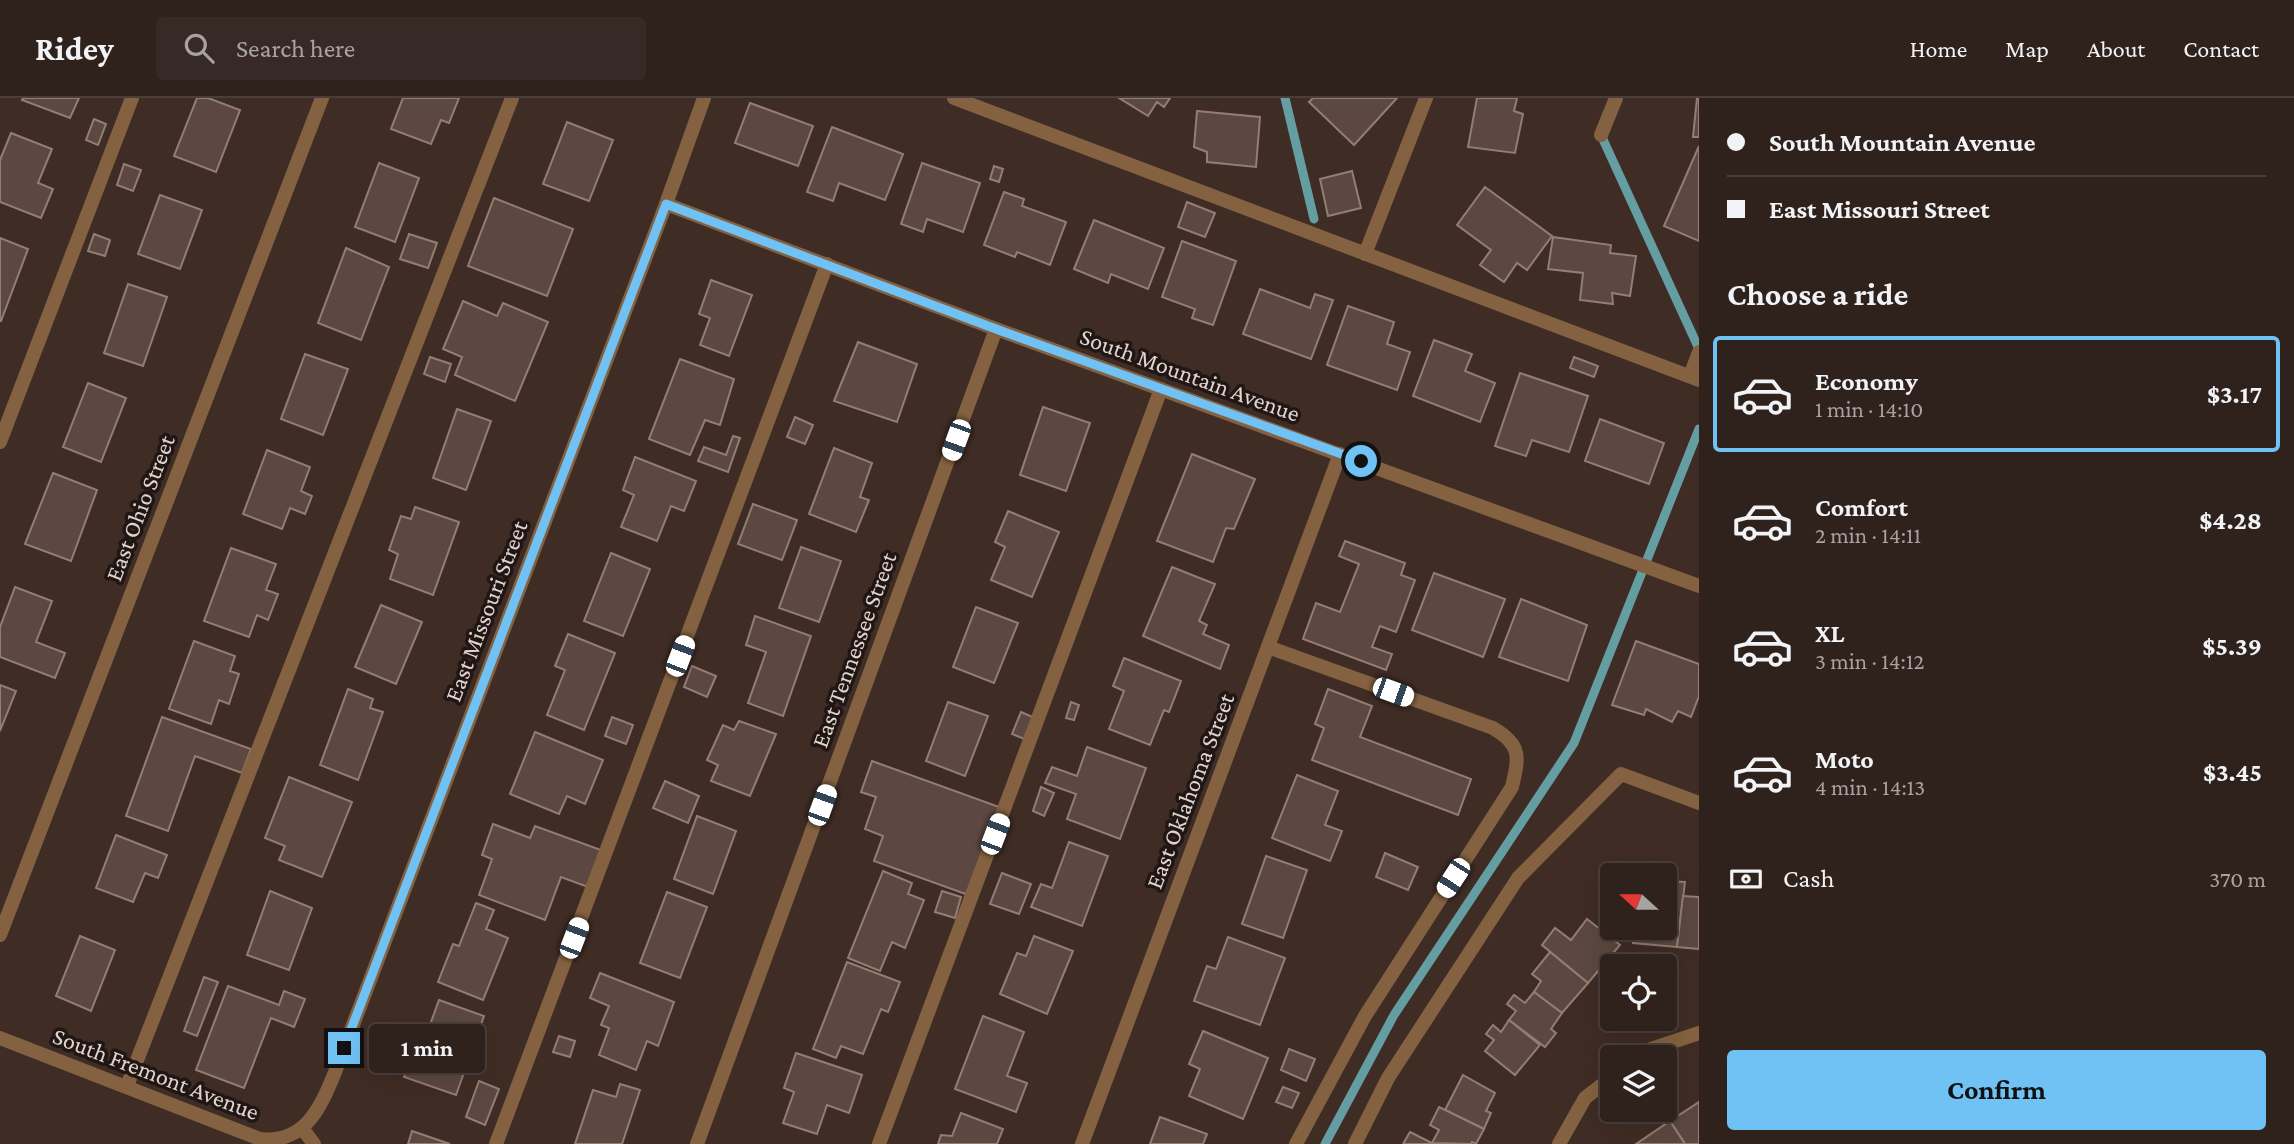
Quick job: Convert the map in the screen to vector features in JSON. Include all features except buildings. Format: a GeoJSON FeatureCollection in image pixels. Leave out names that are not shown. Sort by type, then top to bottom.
{"type":"FeatureCollection","features":[{"type":"Feature","properties":{"kind":"street"},"geometry":{"type":"LineString","coordinates":[[0,442],[132,98]]}},
{"type":"Feature","properties":{"kind":"street","name":"East Ohio Street"},"geometry":{"type":"LineString","coordinates":[[0,934],[322,98]]}},
{"type":"Feature","properties":{"kind":"street"},"geometry":{"type":"LineString","coordinates":[[127,1086],[512,98]]}},
{"type":"Feature","properties":{"kind":"street","name":"East Missouri Street"},"geometry":{"type":"LineString","coordinates":[[299,1130],[312,1119],[324,1100],[335,1072],[704,98]]}},
{"type":"Feature","properties":{"kind":"street"},"geometry":{"type":"LineString","coordinates":[[954,98],[1694,378],[1699,352]]}},
{"type":"Feature","properties":{"kind":"street"},"geometry":{"type":"LineString","coordinates":[[1365,254],[1426,98]]}},
{"type":"Feature","properties":{"kind":"street"},"geometry":{"type":"LineString","coordinates":[[1601,135],[1616,98]]}},
{"type":"Feature","properties":{"kind":"street","name":"South Mountain Avenue"},"geometry":{"type":"LineString","coordinates":[[666,204],[996,329],[1699,586]]}},
{"type":"Feature","properties":{"kind":"street"},"geometry":{"type":"LineString","coordinates":[[496,1144],[827,264]]}},
{"type":"Feature","properties":{"kind":"street","name":"East Tennessee Street"},"geometry":{"type":"LineString","coordinates":[[697,1144],[996,329]]}},
{"type":"Feature","properties":{"kind":"street"},"geometry":{"type":"LineString","coordinates":[[879,1144],[1161,389]]}},
{"type":"Feature","properties":{"kind":"street","name":"East Oklahoma Street"},"geometry":{"type":"LineString","coordinates":[[1082,1144],[1340,454]]}},
{"type":"Feature","properties":{"kind":"street"},"geometry":{"type":"LineString","coordinates":[[1268,647],[1493,728],[1508,737],[1519,760],[1512,787],[1365,1016],[1296,1144]]}},
{"type":"Feature","properties":{"kind":"street"},"geometry":{"type":"LineString","coordinates":[[1355,1144],[1388,1078],[1518,878],[1621,774],[1699,803]]}},
{"type":"Feature","properties":{"kind":"street"},"geometry":{"type":"LineString","coordinates":[[1663,1045],[1699,1033]]}},
{"type":"Feature","properties":{"kind":"street","name":"South Fremont Avenue"},"geometry":{"type":"LineString","coordinates":[[0,1038],[260,1139],[275,1141],[299,1130]]}},
{"type":"Feature","properties":{"kind":"street"},"geometry":{"type":"LineString","coordinates":[[1559,1144],[1585,1098],[1600,1086]]}},
{"type":"Feature","properties":{"kind":"street"},"geometry":{"type":"LineString","coordinates":[[299,1130],[314,1144]]}},
{"type":"Feature","properties":{"kind":"waterway"},"geometry":{"type":"LineString","coordinates":[[1285,98],[1314,219]]}},
{"type":"Feature","properties":{"kind":"waterway"},"geometry":{"type":"LineString","coordinates":[[1601,135],[1699,349]]}},
{"type":"Feature","properties":{"kind":"waterway"},"geometry":{"type":"LineString","coordinates":[[1325,1144],[1394,1015],[1574,743],[1699,429]]}},
{"type":"Feature","properties":{"kind":"route"},"geometry":{"type":"LineString","coordinates":[[344,1048],[666,204],[996,329],[1361,461]]}}]}
